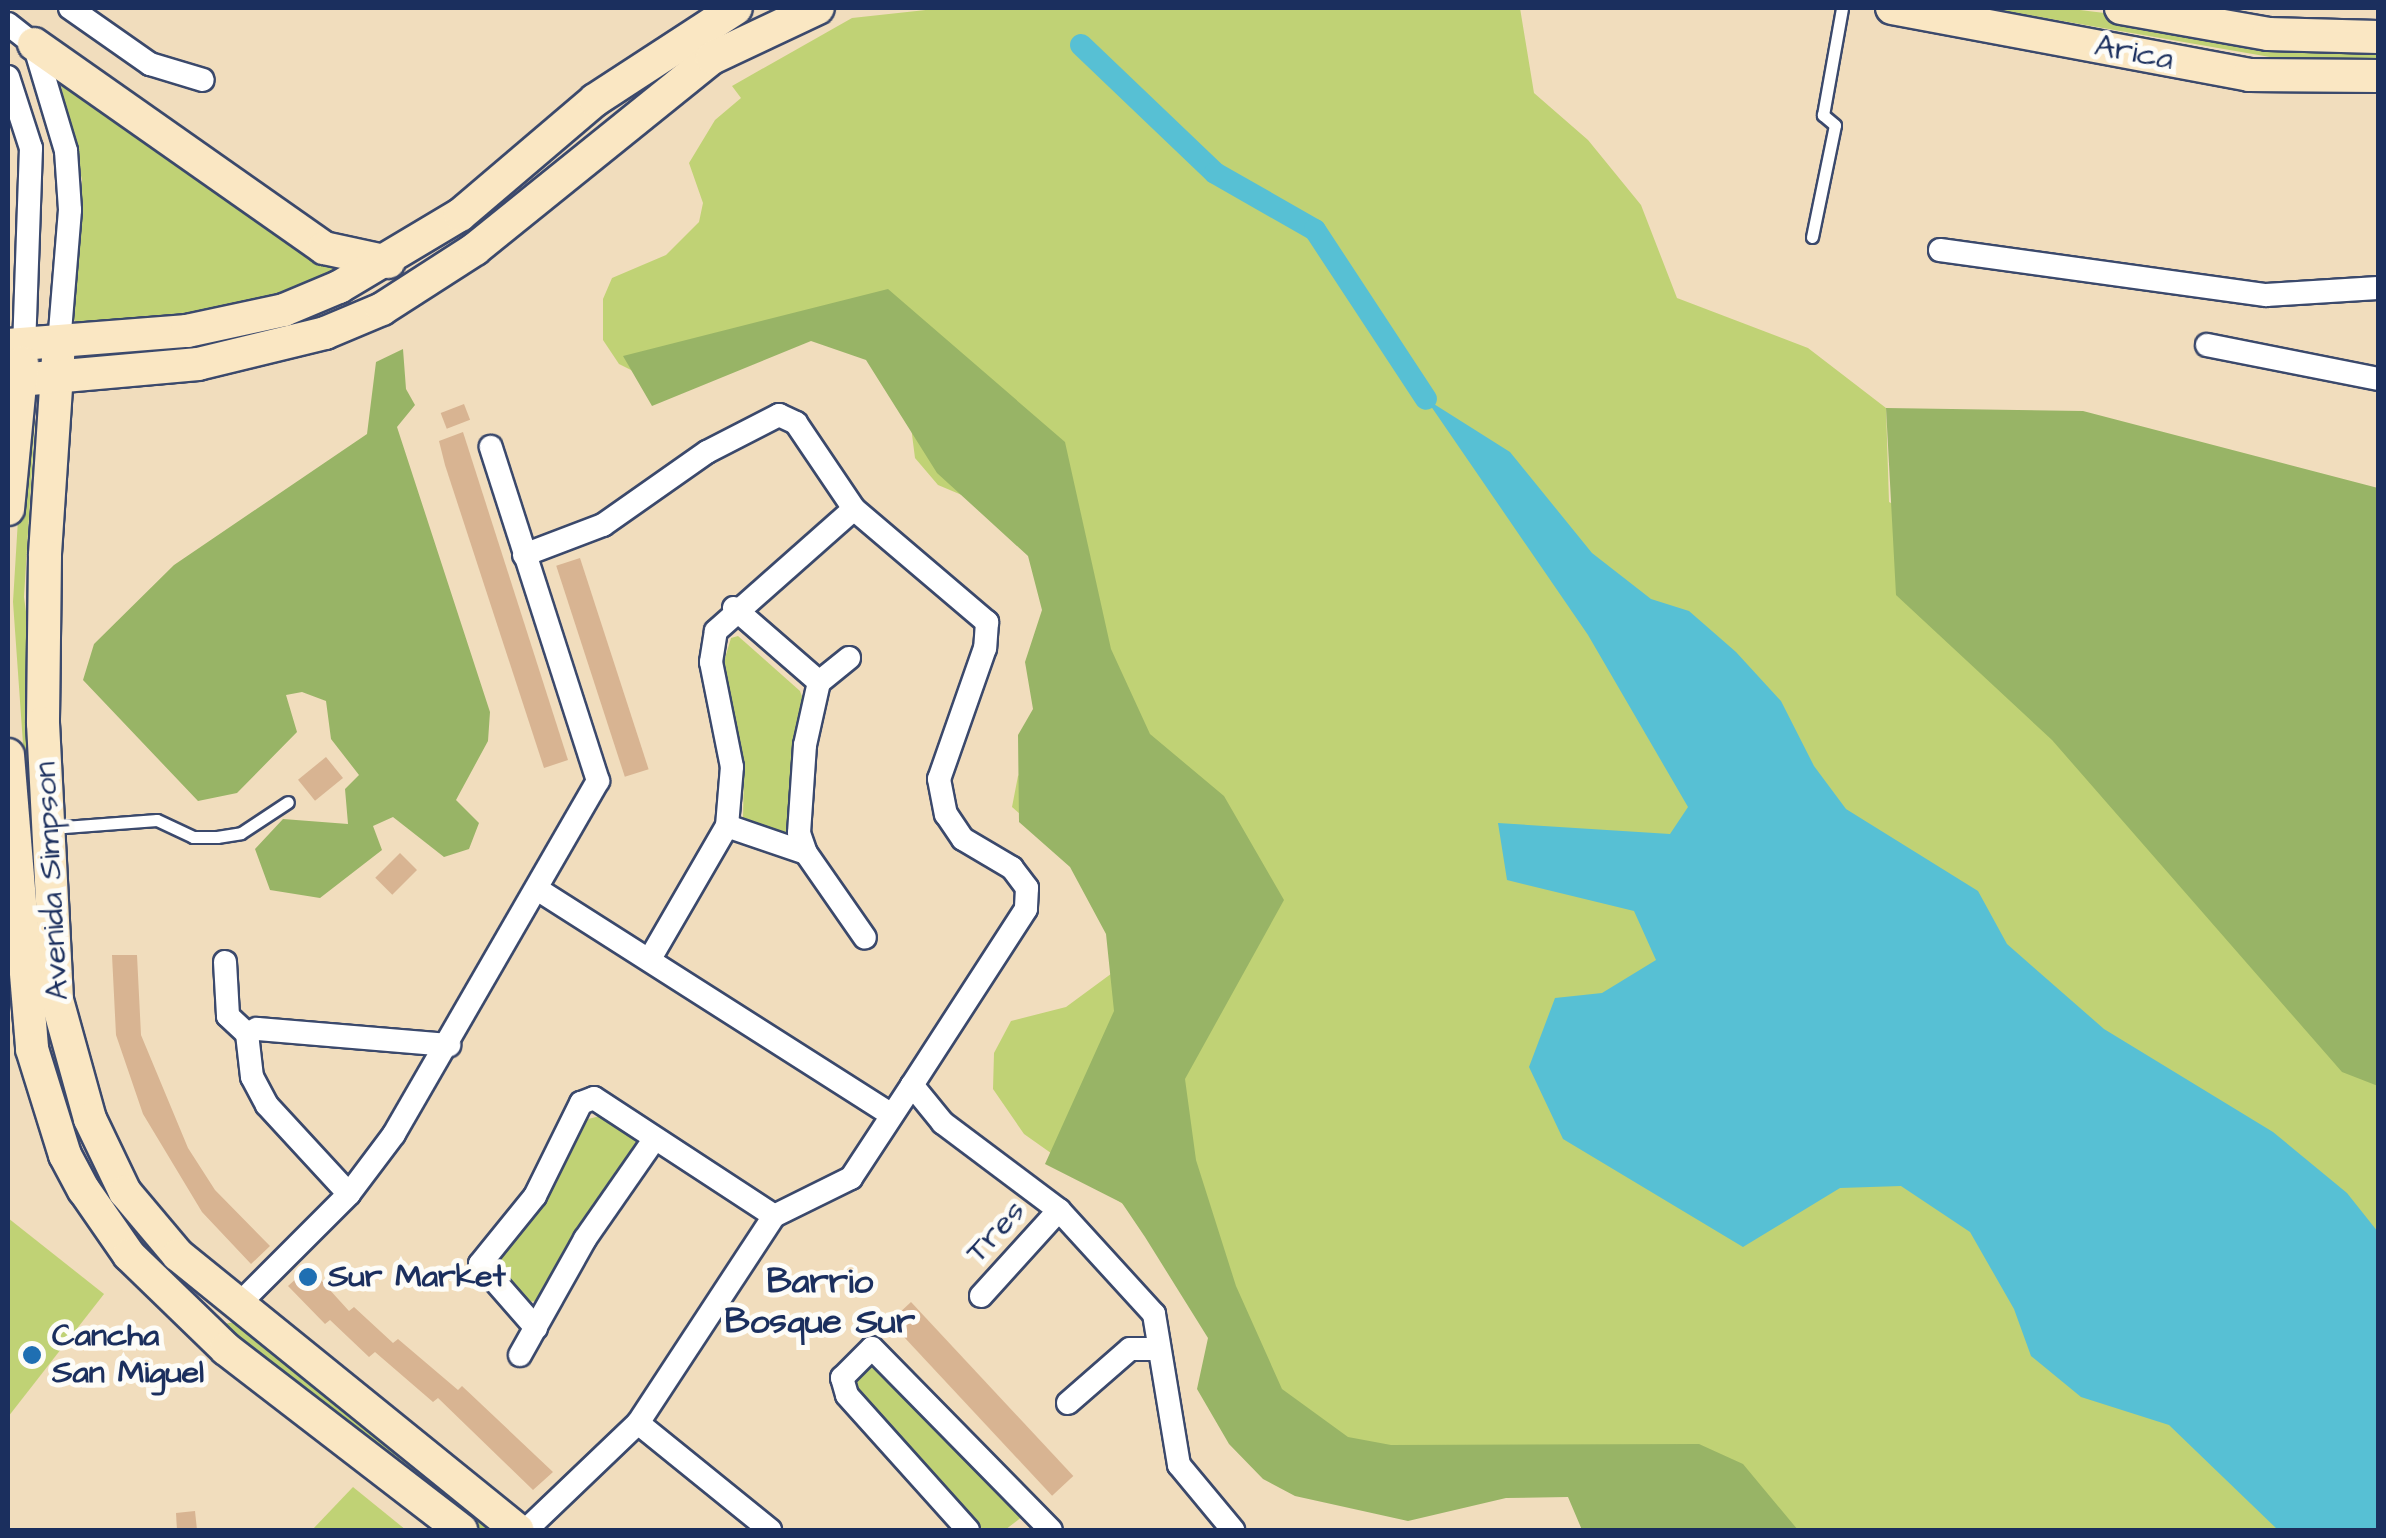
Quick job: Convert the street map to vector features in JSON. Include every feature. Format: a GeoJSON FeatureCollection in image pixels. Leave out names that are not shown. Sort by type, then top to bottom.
{"type":"FeatureCollection","features":[{"type":"Feature","properties":{"kind":"main road"},"geometry":{"type":"LineString","coordinates":[[8,509],[16,344],[142,338],[284,310],[389,262],[460,215],[595,100],[696,28],[736,8]]}},
{"type":"Feature","properties":{"kind":"main road"},"geometry":{"type":"LineString","coordinates":[[14,381],[56,381],[243,354],[324,333],[411,294],[544,197],[712,58],[818,8]]}},
{"type":"Feature","properties":{"kind":"main road","name":"Arica"},"geometry":{"type":"LineString","coordinates":[[1892,8],[2249,75],[2378,76]]}},
{"type":"Feature","properties":{"kind":"main road","name":"Arica"},"geometry":{"type":"LineString","coordinates":[[2121,8],[2268,34],[2378,36]]}},
{"type":"Feature","properties":{"kind":"main road"},"geometry":{"type":"LineString","coordinates":[[21,34],[324,248],[389,262]]}},
{"type":"Feature","properties":{"kind":"main road","name":"Avenida Simpson"},"geometry":{"type":"LineString","coordinates":[[59,343],[43,625],[54,916],[65,1040],[106,1156],[125,1192],[178,1255],[236,1307],[516,1530]]}},
{"type":"Feature","properties":{"kind":"main road","name":"Avenida Simpson"},"geometry":{"type":"LineString","coordinates":[[8,755],[13,920],[39,1085],[65,1155],[104,1223],[226,1349],[460,1530]]}},
{"type":"Feature","properties":{"kind":"main road"},"geometry":{"type":"LineString","coordinates":[[13,920],[54,916]]}},
{"type":"Feature","properties":{"kind":"main road"},"geometry":{"type":"LineString","coordinates":[[104,1223],[136,1244],[212,1318],[236,1307]]}},
{"type":"Feature","properties":{"kind":"street"},"geometry":{"type":"LineString","coordinates":[[70,8],[150,64],[203,80]]}},
{"type":"Feature","properties":{"kind":"street","name":"Avenida Simpson"},"geometry":{"type":"LineString","coordinates":[[21,34],[56,106],[69,180],[59,343]]}},
{"type":"Feature","properties":{"kind":"street"},"geometry":{"type":"LineString","coordinates":[[8,77],[31,148],[16,344]]}},
{"type":"Feature","properties":{"kind":"street"},"geometry":{"type":"LineString","coordinates":[[1940,250],[2266,295],[2378,288]]}},
{"type":"Feature","properties":{"kind":"street"},"geometry":{"type":"LineString","coordinates":[[2207,345],[2378,379]]}},
{"type":"Feature","properties":{"kind":"street"},"geometry":{"type":"LineString","coordinates":[[524,554],[603,525],[764,419],[779,415],[796,422],[854,509],[987,622],[985,648],[939,779],[946,814],[962,838],[1012,868],[1027,888],[1026,909],[851,1178],[774,1216],[638,1423],[526,1530]]}},
{"type":"Feature","properties":{"kind":"street"},"geometry":{"type":"LineString","coordinates":[[236,1307],[349,1194],[448,1046],[598,781],[491,447]]}},
{"type":"Feature","properties":{"kind":"street"},"geometry":{"type":"LineString","coordinates":[[651,957],[727,826],[732,767],[711,662],[716,631],[734,608],[854,509]]}},
{"type":"Feature","properties":{"kind":"street"},"geometry":{"type":"LineString","coordinates":[[734,608],[820,682]]}},
{"type":"Feature","properties":{"kind":"street"},"geometry":{"type":"LineString","coordinates":[[848,658],[820,682],[800,798],[806,854],[865,938]]}},
{"type":"Feature","properties":{"kind":"street"},"geometry":{"type":"LineString","coordinates":[[727,826],[806,854]]}},
{"type":"Feature","properties":{"kind":"street"},"geometry":{"type":"LineString","coordinates":[[537,889],[651,957],[890,1114]]}},
{"type":"Feature","properties":{"kind":"street"},"geometry":{"type":"LineString","coordinates":[[225,962],[228,1016],[247,1034],[252,1077],[267,1105],[349,1194]]}},
{"type":"Feature","properties":{"kind":"street"},"geometry":{"type":"LineString","coordinates":[[247,1034],[257,1029],[448,1046]]}},
{"type":"Feature","properties":{"kind":"street"},"geometry":{"type":"LineString","coordinates":[[912,1084],[943,1123],[1058,1210],[1154,1314],[1178,1465],[1233,1530]]}},
{"type":"Feature","properties":{"kind":"street"},"geometry":{"type":"LineString","coordinates":[[536,1328],[480,1264],[535,1196],[582,1103],[594,1098],[774,1216]]}},
{"type":"Feature","properties":{"kind":"street"},"geometry":{"type":"LineString","coordinates":[[520,1355],[585,1239],[653,1140]]}},
{"type":"Feature","properties":{"kind":"street","name":"Tres"},"geometry":{"type":"LineString","coordinates":[[981,1296],[1058,1210]]}},
{"type":"Feature","properties":{"kind":"street"},"geometry":{"type":"LineString","coordinates":[[968,1530],[847,1395],[842,1378],[872,1348],[1037,1526]]}},
{"type":"Feature","properties":{"kind":"street"},"geometry":{"type":"LineString","coordinates":[[1068,1403],[1130,1349],[1157,1348]]}},
{"type":"Feature","properties":{"kind":"street"},"geometry":{"type":"LineString","coordinates":[[638,1423],[770,1530]]}},
{"type":"Feature","properties":{"kind":"lane"},"geometry":{"type":"LineString","coordinates":[[1812,237],[1834,125],[1823,115],[1842,8]]}},
{"type":"Feature","properties":{"kind":"lane"},"geometry":{"type":"LineString","coordinates":[[696,28],[712,58]]}},
{"type":"Feature","properties":{"kind":"lane"},"geometry":{"type":"LineString","coordinates":[[49,828],[157,820],[193,837],[217,837],[241,834],[288,802]]}},
{"type":"Feature","properties":{"kind":"green space"},"geometry":{"type":"Polygon","coordinates":[[[944,8],[1520,8],[1534,93],[1588,140],[1641,205],[1677,298],[1808,348],[1886,408],[1889,502],[2378,749],[2378,1530],[1734,1530],[1697,1502],[1316,1464],[1181,1245],[1024,1134],[993,1089],[994,1053],[1011,1021],[1066,1007],[1119,968],[1123,904],[1012,807],[1018,776],[1089,712],[1014,517],[938,485],[915,458],[909,411],[843,330],[635,372],[619,364],[603,340],[603,299],[612,278],[666,255],[699,222],[703,203],[689,163],[715,120],[741,98],[732,86],[852,18],[944,8]]]}},
{"type":"Feature","properties":{"kind":"green space"},"geometry":{"type":"Polygon","coordinates":[[[1988,8],[2064,8],[2378,47],[2378,62],[2270,57],[1988,8]]]}},
{"type":"Feature","properties":{"kind":"green space"},"geometry":{"type":"Polygon","coordinates":[[[59,77],[353,268],[274,302],[83,328],[73,319],[82,180],[59,77]]]}},
{"type":"Feature","properties":{"kind":"green space"},"geometry":{"type":"Polygon","coordinates":[[[888,289],[1065,442],[1111,649],[1150,734],[1224,796],[1284,900],[1185,1079],[1196,1160],[1236,1286],[1282,1389],[1348,1437],[1391,1445],[1699,1444],[1743,1464],[1798,1530],[1582,1530],[1568,1497],[1506,1498],[1408,1521],[1295,1496],[1263,1479],[1229,1444],[1197,1389],[1208,1338],[1145,1237],[1122,1203],[1045,1164],[1114,1011],[1106,934],[1070,867],[1019,822],[1018,735],[1033,709],[1025,662],[1042,610],[1028,556],[937,473],[866,360],[811,341],[652,406],[623,356],[888,289]]]}},
{"type":"Feature","properties":{"kind":"green space"},"geometry":{"type":"Polygon","coordinates":[[[403,349],[406,389],[415,405],[397,427],[490,712],[488,741],[456,800],[479,823],[469,849],[444,857],[393,817],[373,826],[382,850],[320,898],[270,890],[255,849],[283,819],[348,824],[345,789],[359,775],[331,739],[326,701],[302,692],[286,695],[297,732],[237,793],[198,801],[83,680],[94,644],[174,565],[367,434],[376,362],[403,349]]]}},
{"type":"Feature","properties":{"kind":"green space"},"geometry":{"type":"Polygon","coordinates":[[[1886,408],[2083,411],[2378,488],[2378,1086],[2342,1072],[2052,740],[1896,595],[1886,408]]]}},
{"type":"Feature","properties":{"kind":"green space"},"geometry":{"type":"Polygon","coordinates":[[[24,420],[35,420],[24,597],[35,678],[39,884],[33,885],[13,602],[24,420]]]}},
{"type":"Feature","properties":{"kind":"green space"},"geometry":{"type":"Polygon","coordinates":[[[738,636],[800,691],[806,708],[791,764],[791,837],[781,841],[743,818],[744,769],[722,668],[731,638],[738,636]]]}},
{"type":"Feature","properties":{"kind":"green space"},"geometry":{"type":"Polygon","coordinates":[[[604,1115],[640,1137],[640,1146],[542,1301],[523,1302],[496,1273],[496,1262],[556,1184],[584,1120],[604,1115]]]}},
{"type":"Feature","properties":{"kind":"green space","name":"Cancha San Miguel"},"geometry":{"type":"Polygon","coordinates":[[[8,1218],[104,1294],[8,1417],[8,1218]]]}},
{"type":"Feature","properties":{"kind":"green space"},"geometry":{"type":"Polygon","coordinates":[[[236,1322],[501,1530],[474,1530],[216,1325],[236,1322]]]}},
{"type":"Feature","properties":{"kind":"green space"},"geometry":{"type":"Polygon","coordinates":[[[871,1360],[1023,1516],[1005,1530],[983,1530],[855,1390],[854,1379],[871,1360]]]}},
{"type":"Feature","properties":{"kind":"green space"},"geometry":{"type":"Polygon","coordinates":[[[353,1487],[406,1530],[312,1530],[353,1487]]]}},
{"type":"Feature","properties":{"kind":"water"},"geometry":{"type":"Polygon","coordinates":[[[1426,399],[1510,452],[1592,553],[1651,599],[1689,611],[1736,652],[1781,701],[1814,766],[1846,809],[1978,891],[2007,944],[2104,1029],[2273,1132],[2347,1193],[2378,1232],[2378,1530],[2278,1530],[2169,1425],[2081,1397],[2031,1356],[2014,1309],[1970,1232],[1901,1186],[1840,1188],[1743,1247],[1563,1139],[1529,1067],[1555,998],[1602,993],[1656,960],[1634,911],[1507,880],[1498,823],[1670,834],[1688,807],[1588,635],[1426,399]]]}},
{"type":"Feature","properties":{"kind":"building"},"geometry":{"type":"Polygon","coordinates":[[[464,404],[470,420],[447,429],[441,413],[464,404]]]}},
{"type":"Feature","properties":{"kind":"building"},"geometry":{"type":"Polygon","coordinates":[[[463,432],[568,760],[544,768],[439,441],[463,432]]]}},
{"type":"Feature","properties":{"kind":"building"},"geometry":{"type":"Polygon","coordinates":[[[580,558],[649,769],[625,777],[556,566],[580,558]]]}},
{"type":"Feature","properties":{"kind":"building"},"geometry":{"type":"Polygon","coordinates":[[[326,757],[343,778],[315,801],[298,780],[326,757]]]}},
{"type":"Feature","properties":{"kind":"building"},"geometry":{"type":"Polygon","coordinates":[[[400,853],[417,870],[392,895],[375,878],[400,853]]]}},
{"type":"Feature","properties":{"kind":"building"},"geometry":{"type":"Polygon","coordinates":[[[112,955],[137,955],[141,1035],[188,1148],[215,1190],[270,1246],[251,1264],[202,1212],[143,1114],[116,1035],[112,955]]]}},
{"type":"Feature","properties":{"kind":"building"},"geometry":{"type":"Polygon","coordinates":[[[309,1267],[349,1311],[354,1307],[393,1343],[398,1339],[458,1390],[462,1386],[553,1472],[533,1490],[438,1398],[433,1402],[375,1352],[369,1357],[330,1320],[325,1324],[288,1286],[309,1267]]]}},
{"type":"Feature","properties":{"kind":"building"},"geometry":{"type":"Polygon","coordinates":[[[911,1302],[1073,1476],[1052,1496],[890,1322],[911,1302]]]}},
{"type":"Feature","properties":{"kind":"building"},"geometry":{"type":"Polygon","coordinates":[[[195,1511],[197,1530],[177,1530],[176,1513],[195,1511]]]}},
{"type":"Feature","properties":{"kind":"waterway"},"geometry":{"type":"LineString","coordinates":[[1081,45],[1215,173],[1315,230],[1426,399]]}},
{"type":"Feature","properties":{"kind":"place","name":"Sur Market"},"geometry":{"type":"Point","coordinates":[308,1277]}},
{"type":"Feature","properties":{"kind":"place","name":"Cancha San Miguel"},"geometry":{"type":"Point","coordinates":[32,1355]}},
{"type":"Feature","properties":{"kind":"district","name":"Barrio Bosque Sur"},"geometry":{"type":"Point","coordinates":[820,1302]}}]}
